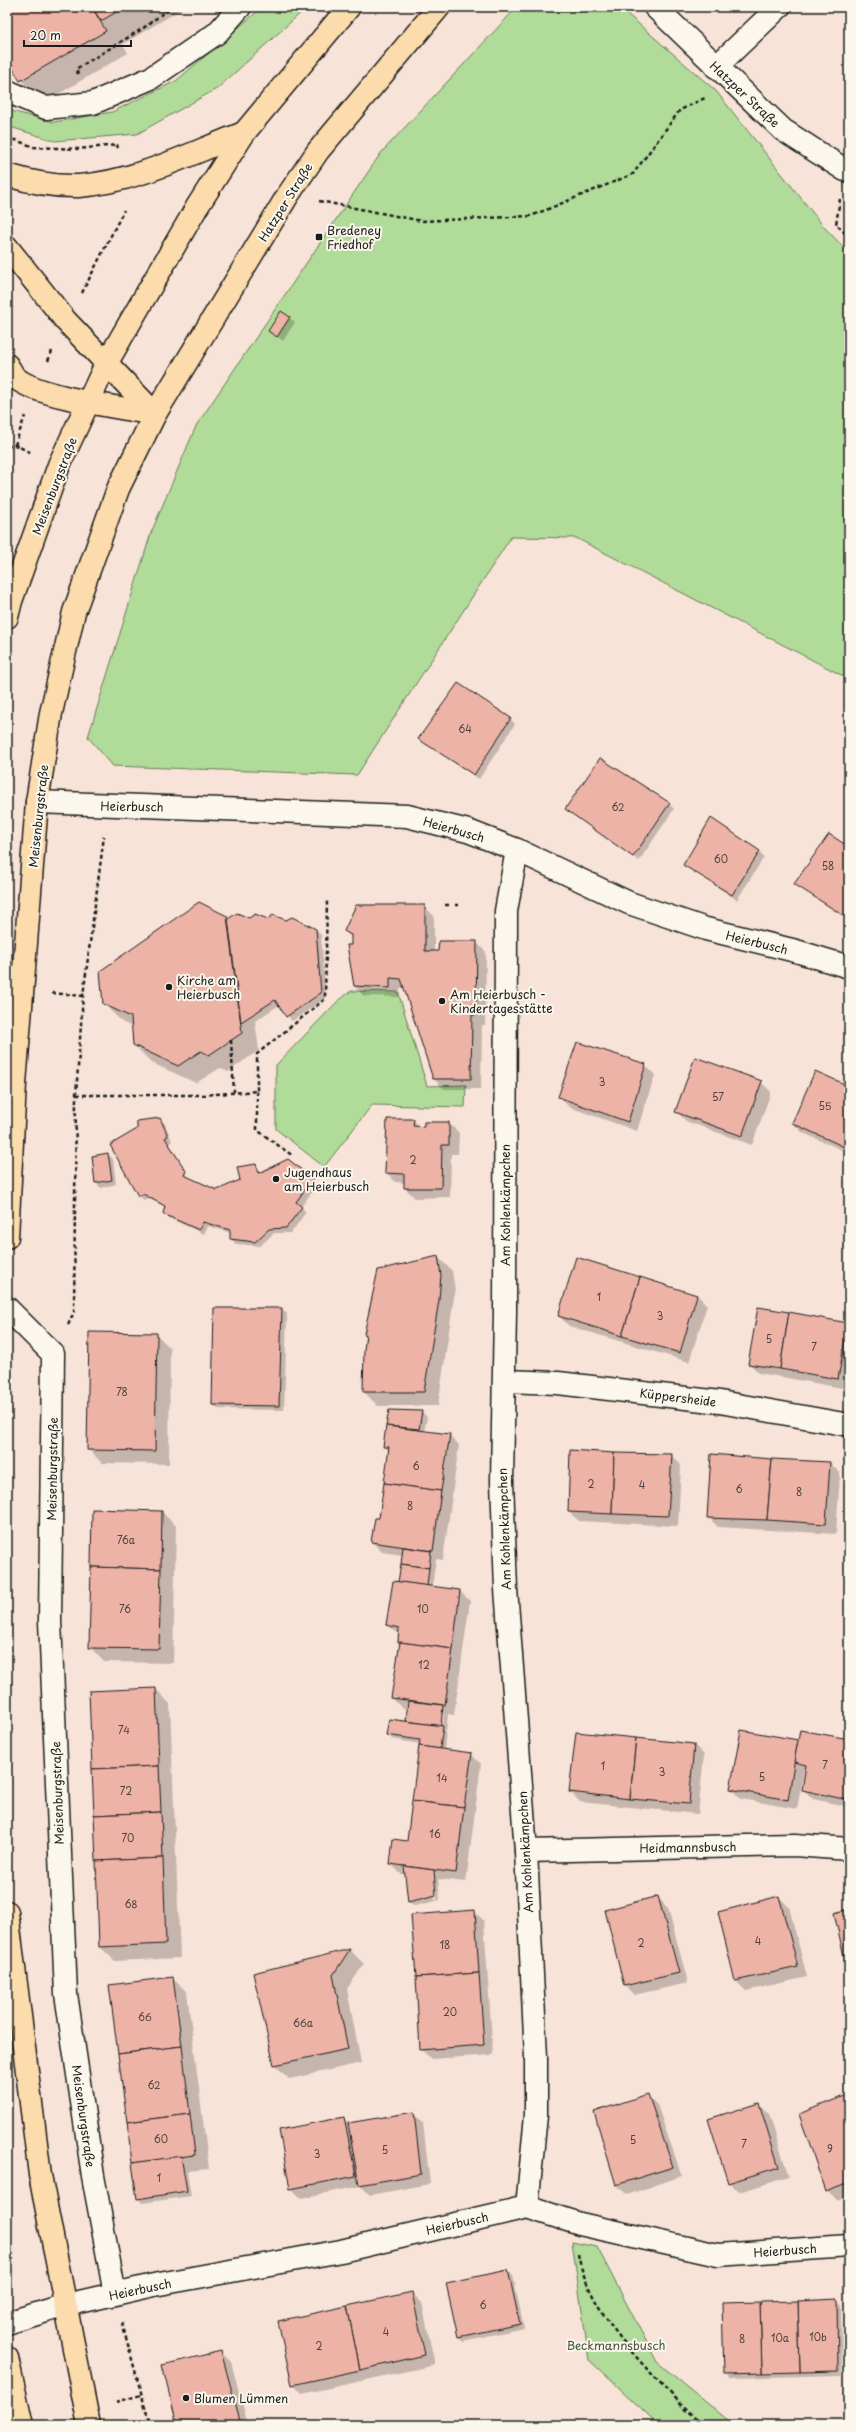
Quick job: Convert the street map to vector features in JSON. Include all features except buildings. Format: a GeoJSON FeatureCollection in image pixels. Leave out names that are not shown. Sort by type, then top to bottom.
{"type":"FeatureCollection","features":[{"type":"Feature","properties":{"kind":"main road"},"geometry":{"type":"LineString","coordinates":[[106,364],[197,207],[244,133],[349,7]]}},
{"type":"Feature","properties":{"kind":"main road","name":"Hatzper Straße"},"geometry":{"type":"LineString","coordinates":[[155,414],[288,195],[318,150],[439,7]]}},
{"type":"Feature","properties":{"kind":"main road"},"geometry":{"type":"LineString","coordinates":[[7,175],[37,184],[79,186],[124,179],[244,133]]}},
{"type":"Feature","properties":{"kind":"main road"},"geometry":{"type":"LineString","coordinates":[[7,247],[66,321],[155,414]]}},
{"type":"Feature","properties":{"kind":"main road","name":"Meisenburgstraße"},"geometry":{"type":"LineString","coordinates":[[9,609],[59,465],[106,364]]}},
{"type":"Feature","properties":{"kind":"main road"},"geometry":{"type":"LineString","coordinates":[[7,365],[15,378],[35,389],[89,402],[155,414]]}},
{"type":"Feature","properties":{"kind":"main road","name":"Meisenburgstraße"},"geometry":{"type":"LineString","coordinates":[[7,1237],[11,1084],[37,802],[50,713],[74,612],[118,489],[155,414]]}},
{"type":"Feature","properties":{"kind":"main road"},"geometry":{"type":"LineString","coordinates":[[7,573],[9,609]]}},
{"type":"Feature","properties":{"kind":"main road"},"geometry":{"type":"LineString","coordinates":[[7,1912],[40,2175],[89,2425]]}},
{"type":"Feature","properties":{"kind":"main road"},"geometry":{"type":"LineString","coordinates":[[7,2358],[22,2425]]}},
{"type":"Feature","properties":{"kind":"street"},"geometry":{"type":"LineString","coordinates":[[7,91],[46,108],[93,102],[151,78],[217,33],[240,7]]}},
{"type":"Feature","properties":{"kind":"street","name":"Hatzper Straße"},"geometry":{"type":"LineString","coordinates":[[655,7],[747,98],[782,130],[845,170]]}},
{"type":"Feature","properties":{"kind":"street"},"geometry":{"type":"LineString","coordinates":[[716,67],[779,7]]}},
{"type":"Feature","properties":{"kind":"street","name":"Heierbusch"},"geometry":{"type":"LineString","coordinates":[[37,802],[407,816],[468,830],[517,850],[629,903],[706,929],[796,951],[849,967]]}},
{"type":"Feature","properties":{"kind":"street","name":"Am Kohlenkämpchen"},"geometry":{"type":"LineString","coordinates":[[517,850],[506,911],[505,1381],[502,1481],[506,1589],[526,1851],[536,2057],[536,2115],[527,2207]]}},
{"type":"Feature","properties":{"kind":"street","name":"Meisenburgstraße"},"geometry":{"type":"LineString","coordinates":[[7,1308],[53,1354],[50,1621],[66,1994],[93,2176],[115,2294]]}},
{"type":"Feature","properties":{"kind":"street","name":"Küppersheide"},"geometry":{"type":"LineString","coordinates":[[505,1381],[558,1383],[720,1402],[849,1425]]}},
{"type":"Feature","properties":{"kind":"street","name":"Heidmannsbusch"},"geometry":{"type":"LineString","coordinates":[[526,1851],[795,1845],[849,1849]]}},
{"type":"Feature","properties":{"kind":"street","name":"Heierbusch"},"geometry":{"type":"LineString","coordinates":[[7,2323],[66,2306],[154,2284],[341,2251],[527,2207],[580,2224],[718,2255],[849,2246]]}},
{"type":"Feature","properties":{"kind":"path"},"geometry":{"type":"LineString","coordinates":[[93,102],[76,69],[142,30],[171,7]]}},
{"type":"Feature","properties":{"kind":"path"},"geometry":{"type":"LineString","coordinates":[[288,195],[422,221],[531,216],[633,174],[680,110],[707,97],[747,98]]}},
{"type":"Feature","properties":{"kind":"path"},"geometry":{"type":"LineString","coordinates":[[7,137],[34,147],[78,150],[117,145]]}},
{"type":"Feature","properties":{"kind":"path"},"geometry":{"type":"LineString","coordinates":[[845,170],[836,224],[849,237]]}},
{"type":"Feature","properties":{"kind":"path"},"geometry":{"type":"LineString","coordinates":[[78,299],[100,260],[126,204]]}},
{"type":"Feature","properties":{"kind":"path"},"geometry":{"type":"LineString","coordinates":[[15,445],[27,410]]}},
{"type":"Feature","properties":{"kind":"path"},"geometry":{"type":"LineString","coordinates":[[7,447],[15,445],[35,454]]}},
{"type":"Feature","properties":{"kind":"path"},"geometry":{"type":"LineString","coordinates":[[65,1331],[74,1312],[76,1095],[83,996],[108,805]]}},
{"type":"Feature","properties":{"kind":"path"},"geometry":{"type":"LineString","coordinates":[[293,1156],[257,1130],[257,1054],[325,999],[326,901]]}},
{"type":"Feature","properties":{"kind":"path"},"geometry":{"type":"LineString","coordinates":[[445,905],[451,905]]}},
{"type":"Feature","properties":{"kind":"path"},"geometry":{"type":"LineString","coordinates":[[455,905],[461,906]]}},
{"type":"Feature","properties":{"kind":"path"},"geometry":{"type":"LineString","coordinates":[[57,993],[83,996]]}},
{"type":"Feature","properties":{"kind":"path"},"geometry":{"type":"LineString","coordinates":[[231,1040],[234,1092]]}},
{"type":"Feature","properties":{"kind":"path"},"geometry":{"type":"LineString","coordinates":[[76,1095],[203,1095],[257,1091]]}},
{"type":"Feature","properties":{"kind":"path"},"geometry":{"type":"LineString","coordinates":[[580,2224],[577,2252],[581,2272],[592,2295],[618,2334],[663,2386],[703,2425]]}},
{"type":"Feature","properties":{"kind":"path"},"geometry":{"type":"LineString","coordinates":[[115,2294],[150,2425]]}},
{"type":"Feature","properties":{"kind":"green space"},"geometry":{"type":"Polygon","coordinates":[[[517,7],[619,7],[716,91],[824,227],[849,253],[849,679],[576,538],[511,537],[357,775],[113,766],[88,737],[151,533],[196,426],[381,153],[517,7]]]}},
{"type":"Feature","properties":{"kind":"green space"},"geometry":{"type":"Polygon","coordinates":[[[305,9],[218,88],[137,134],[55,141],[7,126],[7,110],[54,122],[112,112],[176,81],[259,10],[305,9]]]}},
{"type":"Feature","properties":{"kind":"green space"},"geometry":{"type":"Polygon","coordinates":[[[351,991],[398,992],[427,1086],[466,1085],[465,1107],[372,1105],[324,1167],[276,1129],[276,1065],[337,1002],[351,991]]]}},
{"type":"Feature","properties":{"kind":"green space","name":"Beckmannsbusch"},"geometry":{"type":"Polygon","coordinates":[[[572,2242],[597,2247],[657,2362],[734,2425],[659,2425],[589,2360],[572,2242]]]}},
{"type":"Feature","properties":{"kind":"place","name":"Bredeney Friedhof"},"geometry":{"type":"Point","coordinates":[319,237]}},
{"type":"Feature","properties":{"kind":"place","name":"Kirche am Heierbusch"},"geometry":{"type":"Point","coordinates":[169,987]}},
{"type":"Feature","properties":{"kind":"place","name":"Am Heierbusch - Kindertagesstätte"},"geometry":{"type":"Point","coordinates":[442,1001]}},
{"type":"Feature","properties":{"kind":"place","name":"Jugendhaus am Heierbusch"},"geometry":{"type":"Point","coordinates":[276,1179]}},
{"type":"Feature","properties":{"kind":"place","name":"Blumen Lümmen"},"geometry":{"type":"Point","coordinates":[186,2398]}}]}
